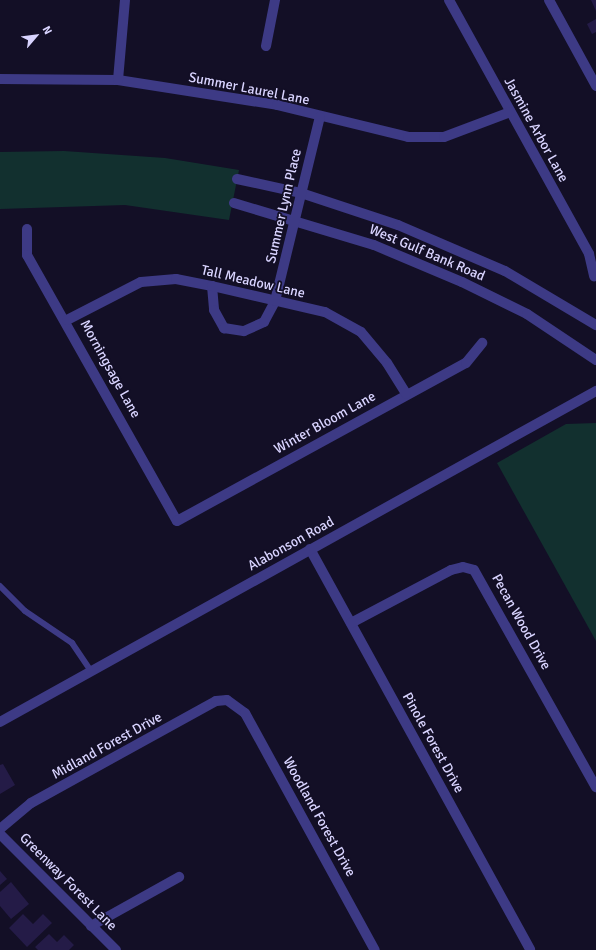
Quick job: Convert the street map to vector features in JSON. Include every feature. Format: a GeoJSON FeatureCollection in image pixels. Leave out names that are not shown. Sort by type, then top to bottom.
{"type":"FeatureCollection","features":[{"type":"Feature","properties":{"kind":"street"},"geometry":{"type":"LineString","coordinates":[[118,80],[124,0]]}},
{"type":"Feature","properties":{"kind":"street"},"geometry":{"type":"LineString","coordinates":[[266,46],[275,0]]}},
{"type":"Feature","properties":{"kind":"street","name":"Jasmine Arbor Lane"},"geometry":{"type":"LineString","coordinates":[[449,0],[589,254],[594,276]]}},
{"type":"Feature","properties":{"kind":"street"},"geometry":{"type":"LineString","coordinates":[[549,0],[596,86]]}},
{"type":"Feature","properties":{"kind":"street","name":"Summer Laurel Lane"},"geometry":{"type":"LineString","coordinates":[[0,79],[118,80],[277,105],[320,117],[408,137],[444,137],[510,112]]}},
{"type":"Feature","properties":{"kind":"street","name":"Summer Lynn Place"},"geometry":{"type":"LineString","coordinates":[[212,286],[214,310],[224,328],[244,331],[264,322],[275,301],[297,219],[300,194],[320,117]]}},
{"type":"Feature","properties":{"kind":"street","name":"West Gulf Bank Road"},"geometry":{"type":"LineString","coordinates":[[238,179],[300,194],[398,225],[505,272],[596,326]]}},
{"type":"Feature","properties":{"kind":"street","name":"West Gulf Bank Road"},"geometry":{"type":"LineString","coordinates":[[234,203],[297,219],[374,245],[462,282],[526,314],[596,360]]}},
{"type":"Feature","properties":{"kind":"street","name":"Morningsage Lane"},"geometry":{"type":"LineString","coordinates":[[26,230],[27,254],[67,320],[177,521]]}},
{"type":"Feature","properties":{"kind":"street","name":"Tall Meadow Lane"},"geometry":{"type":"LineString","coordinates":[[67,320],[141,282],[176,279],[212,286],[325,312],[361,332],[388,363],[406,394]]}},
{"type":"Feature","properties":{"kind":"street","name":"Winter Bloom Lane"},"geometry":{"type":"LineString","coordinates":[[177,521],[466,362],[482,343]]}},
{"type":"Feature","properties":{"kind":"street","name":"Alabonson Road"},"geometry":{"type":"LineString","coordinates":[[0,722],[596,390]]}},
{"type":"Feature","properties":{"kind":"street","name":"Pinole Forest Drive"},"geometry":{"type":"LineString","coordinates":[[310,549],[530,950]]}},
{"type":"Feature","properties":{"kind":"street","name":"Pecan Wood Drive"},"geometry":{"type":"LineString","coordinates":[[351,623],[450,570],[463,567],[474,570],[596,787]]}},
{"type":"Feature","properties":{"kind":"street","name":"Midland Forest Drive"},"geometry":{"type":"LineString","coordinates":[[0,829],[31,803],[209,705],[222,700],[233,702]]}},
{"type":"Feature","properties":{"kind":"street","name":"Woodland Forest Drive"},"geometry":{"type":"LineString","coordinates":[[233,702],[245,712],[375,950]]}},
{"type":"Feature","properties":{"kind":"street","name":"Greenway Forest Lane"},"geometry":{"type":"LineString","coordinates":[[0,834],[116,950]]}},
{"type":"Feature","properties":{"kind":"street"},"geometry":{"type":"LineString","coordinates":[[91,926],[179,877]]}},
{"type":"Feature","properties":{"kind":"lane"},"geometry":{"type":"LineString","coordinates":[[0,586],[25,611],[72,643],[90,671]]}},
{"type":"Feature","properties":{"kind":"green space"},"geometry":{"type":"Polygon","coordinates":[[[64,151],[165,158],[239,170],[229,220],[125,205],[0,209],[0,152],[64,151]]]}},
{"type":"Feature","properties":{"kind":"green space"},"geometry":{"type":"Polygon","coordinates":[[[596,423],[596,641],[497,463],[566,424],[596,423]]]}},
{"type":"Feature","properties":{"kind":"building"},"geometry":{"type":"Polygon","coordinates":[[[591,0],[596,0],[596,11],[591,0]]]}},
{"type":"Feature","properties":{"kind":"building"},"geometry":{"type":"Polygon","coordinates":[[[596,19],[596,32],[592,34],[587,24],[596,19]]]}},
{"type":"Feature","properties":{"kind":"building"},"geometry":{"type":"Polygon","coordinates":[[[3,764],[15,785],[0,794],[0,765],[3,764]]]}},
{"type":"Feature","properties":{"kind":"building"},"geometry":{"type":"Polygon","coordinates":[[[0,871],[7,879],[0,885],[0,871]]]}},
{"type":"Feature","properties":{"kind":"building"},"geometry":{"type":"Polygon","coordinates":[[[11,882],[29,904],[11,919],[0,906],[0,892],[11,882]]]}},
{"type":"Feature","properties":{"kind":"building"},"geometry":{"type":"Polygon","coordinates":[[[23,914],[33,924],[43,914],[52,923],[27,947],[9,928],[23,914]]]}},
{"type":"Feature","properties":{"kind":"building"},"geometry":{"type":"Polygon","coordinates":[[[49,934],[57,942],[64,935],[74,945],[69,950],[38,950],[35,947],[49,934]]]}}]}
